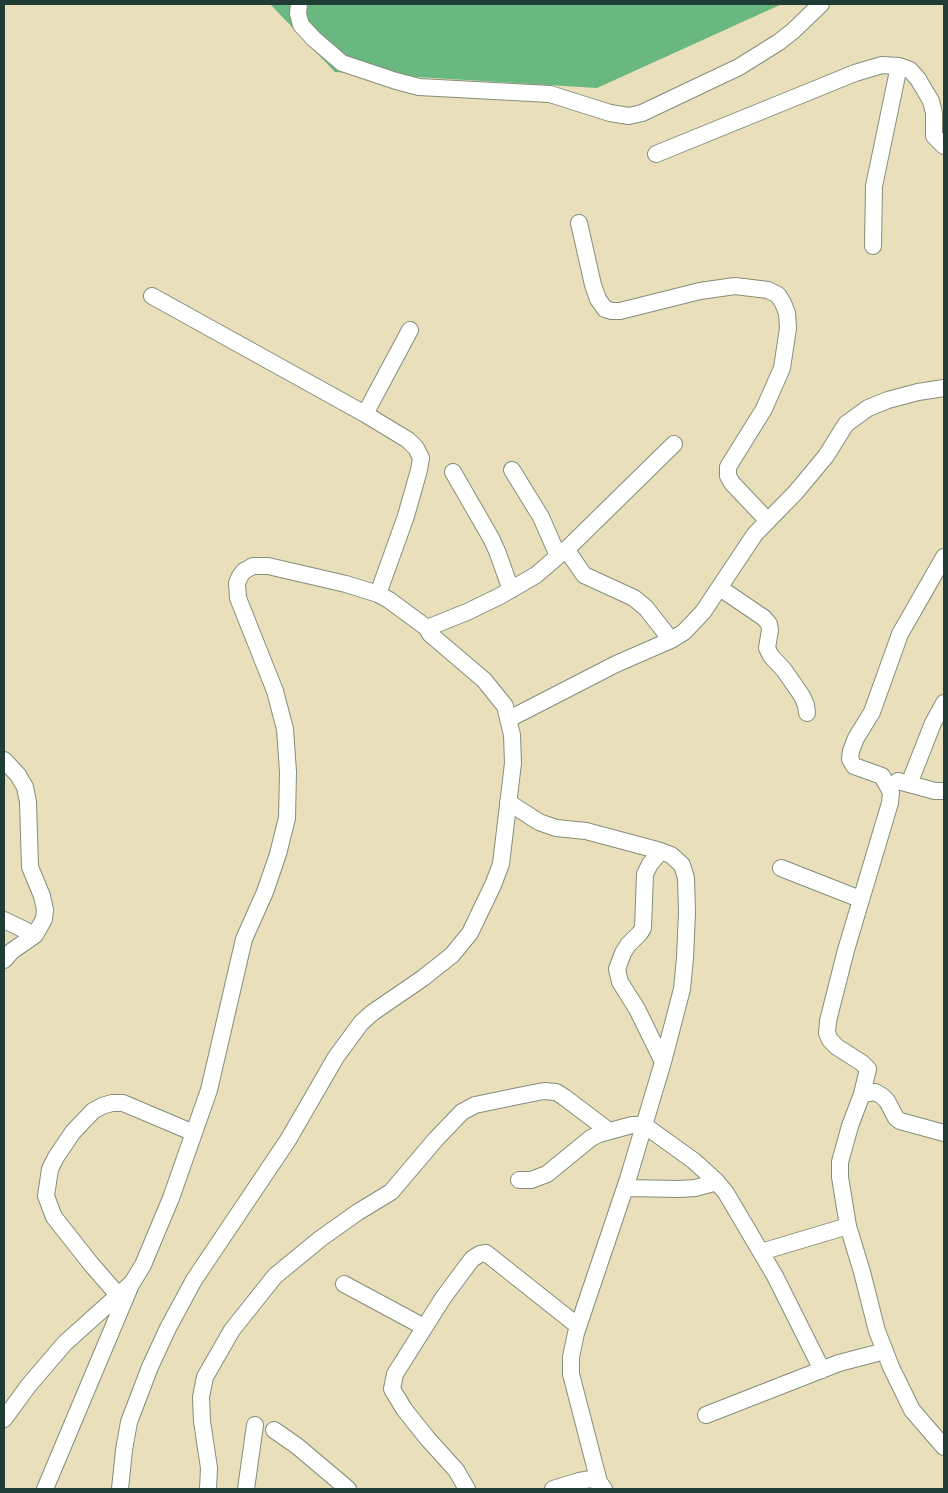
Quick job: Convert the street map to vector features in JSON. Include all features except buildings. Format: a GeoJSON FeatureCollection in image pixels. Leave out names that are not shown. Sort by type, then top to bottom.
{"type":"FeatureCollection","features":[{"type":"Feature","properties":{"kind":"street"},"geometry":{"type":"LineString","coordinates":[[299,4],[298,14],[301,25],[342,63],[419,87],[550,94],[610,113],[629,116],[642,113],[739,67],[779,42],[821,4]]}},
{"type":"Feature","properties":{"kind":"street"},"geometry":{"type":"LineString","coordinates":[[656,154],[855,73],[882,65],[899,66],[910,70],[931,101],[934,113],[934,136],[944,146]]}},
{"type":"Feature","properties":{"kind":"street"},"geometry":{"type":"LineString","coordinates":[[873,246],[874,186],[899,66]]}},
{"type":"Feature","properties":{"kind":"street"},"geometry":{"type":"LineString","coordinates":[[579,222],[593,285],[598,299],[605,309],[620,311],[700,291],[735,286],[768,290],[778,296],[783,303],[787,312],[788,328],[782,368],[764,409],[728,467],[728,476],[732,482],[768,521]]}},
{"type":"Feature","properties":{"kind":"street"},"geometry":{"type":"LineString","coordinates":[[152,296],[365,414],[408,440],[416,448],[421,458],[419,470],[406,516],[378,594]]}},
{"type":"Feature","properties":{"kind":"street"},"geometry":{"type":"LineString","coordinates":[[365,414],[410,330]]}},
{"type":"Feature","properties":{"kind":"street"},"geometry":{"type":"LineString","coordinates":[[510,719],[616,664],[671,640],[684,632],[694,623],[720,588],[747,546],[826,456],[846,424],[868,408],[888,400],[918,392],[944,388]]}},
{"type":"Feature","properties":{"kind":"street"},"geometry":{"type":"LineString","coordinates":[[426,628],[467,612],[536,575],[562,553],[674,444]]}},
{"type":"Feature","properties":{"kind":"street"},"geometry":{"type":"LineString","coordinates":[[512,470],[562,553],[584,575],[634,598],[646,608],[671,640]]}},
{"type":"Feature","properties":{"kind":"street"},"geometry":{"type":"LineString","coordinates":[[453,472],[491,538],[511,590]]}},
{"type":"Feature","properties":{"kind":"street"},"geometry":{"type":"LineString","coordinates":[[944,557],[900,634],[872,712],[856,738],[850,759],[854,766],[882,776],[935,791],[944,791]]}},
{"type":"Feature","properties":{"kind":"street"},"geometry":{"type":"LineString","coordinates":[[45,1489],[132,1283],[143,1265],[171,1198],[209,1090],[244,939],[265,892],[287,818],[288,772],[285,729],[275,691],[238,598],[237,583],[244,571],[253,566],[268,566],[346,584],[378,594],[389,600],[426,628],[430,634],[484,680],[500,697],[510,719],[513,763],[500,864],[493,885],[470,933],[452,955],[361,1023],[336,1057],[288,1140],[194,1280],[168,1328],[150,1367],[129,1422],[120,1489]]}},
{"type":"Feature","properties":{"kind":"street"},"geometry":{"type":"LineString","coordinates":[[720,588],[764,618],[769,624],[767,648],[802,696],[807,713]]}},
{"type":"Feature","properties":{"kind":"street"},"geometry":{"type":"LineString","coordinates":[[909,784],[944,703]]}},
{"type":"Feature","properties":{"kind":"street"},"geometry":{"type":"LineString","coordinates":[[4,760],[18,775],[25,787],[28,802],[30,866],[42,896],[44,910],[44,919],[35,935],[4,960]]}},
{"type":"Feature","properties":{"kind":"street"},"geometry":{"type":"LineString","coordinates":[[882,776],[891,792],[890,803],[860,899],[830,1012],[828,1033],[830,1040],[868,1069],[840,1162],[840,1177],[848,1226],[877,1331],[894,1374],[912,1410],[944,1447]]}},
{"type":"Feature","properties":{"kind":"street"},"geometry":{"type":"LineString","coordinates":[[508,802],[539,822],[556,828],[586,831],[661,851],[676,858],[682,866],[686,878],[687,912],[682,988],[663,1062],[625,1188],[578,1326],[571,1357],[571,1374],[602,1486]]}},
{"type":"Feature","properties":{"kind":"street"},"geometry":{"type":"LineString","coordinates":[[661,851],[650,864],[645,874],[643,928],[623,953],[618,970],[620,982],[643,1020],[663,1062]]}},
{"type":"Feature","properties":{"kind":"street"},"geometry":{"type":"LineString","coordinates":[[781,868],[860,899]]}},
{"type":"Feature","properties":{"kind":"street"},"geometry":{"type":"LineString","coordinates":[[4,920],[35,935]]}},
{"type":"Feature","properties":{"kind":"street"},"geometry":{"type":"LineString","coordinates":[[208,1489],[209,1468],[202,1421],[201,1397],[205,1377],[232,1330],[275,1276],[320,1239],[358,1212],[391,1192],[436,1139],[462,1112],[475,1105],[544,1091],[556,1092],[564,1096],[609,1131]]}},
{"type":"Feature","properties":{"kind":"street"},"geometry":{"type":"LineString","coordinates":[[862,1094],[875,1092],[882,1096],[900,1121],[944,1133]]}},
{"type":"Feature","properties":{"kind":"street"},"geometry":{"type":"LineString","coordinates":[[118,1295],[54,1217],[46,1196],[50,1169],[73,1132],[94,1111],[112,1103],[123,1102],[194,1133]]}},
{"type":"Feature","properties":{"kind":"street"},"geometry":{"type":"LineString","coordinates":[[519,1180],[539,1178],[547,1174],[591,1138],[632,1125],[644,1125],[694,1161],[726,1193],[775,1276],[822,1370]]}},
{"type":"Feature","properties":{"kind":"street"},"geometry":{"type":"LineString","coordinates":[[625,1188],[679,1190],[717,1182]]}},
{"type":"Feature","properties":{"kind":"street"},"geometry":{"type":"LineString","coordinates":[[760,1252],[848,1226]]}},
{"type":"Feature","properties":{"kind":"street"},"geometry":{"type":"LineString","coordinates":[[467,1489],[456,1470],[404,1409],[392,1389],[395,1374],[424,1327],[472,1259],[486,1253],[578,1326]]}},
{"type":"Feature","properties":{"kind":"street"},"geometry":{"type":"LineString","coordinates":[[4,1419],[29,1385],[65,1343],[132,1283]]}},
{"type":"Feature","properties":{"kind":"street"},"geometry":{"type":"LineString","coordinates":[[344,1284],[424,1327]]}},
{"type":"Feature","properties":{"kind":"street"},"geometry":{"type":"LineString","coordinates":[[706,1415],[839,1363],[885,1351]]}},
{"type":"Feature","properties":{"kind":"street"},"geometry":{"type":"LineString","coordinates":[[246,1489],[255,1425]]}},
{"type":"Feature","properties":{"kind":"street"},"geometry":{"type":"LineString","coordinates":[[274,1430],[297,1446],[348,1489]]}},
{"type":"Feature","properties":{"kind":"street"},"geometry":{"type":"LineString","coordinates":[[553,1489],[591,1479],[602,1486]]}},
{"type":"Feature","properties":{"kind":"green space"},"geometry":{"type":"Polygon","coordinates":[[[270,4],[782,4],[597,88],[335,72],[270,4]]]}}]}
